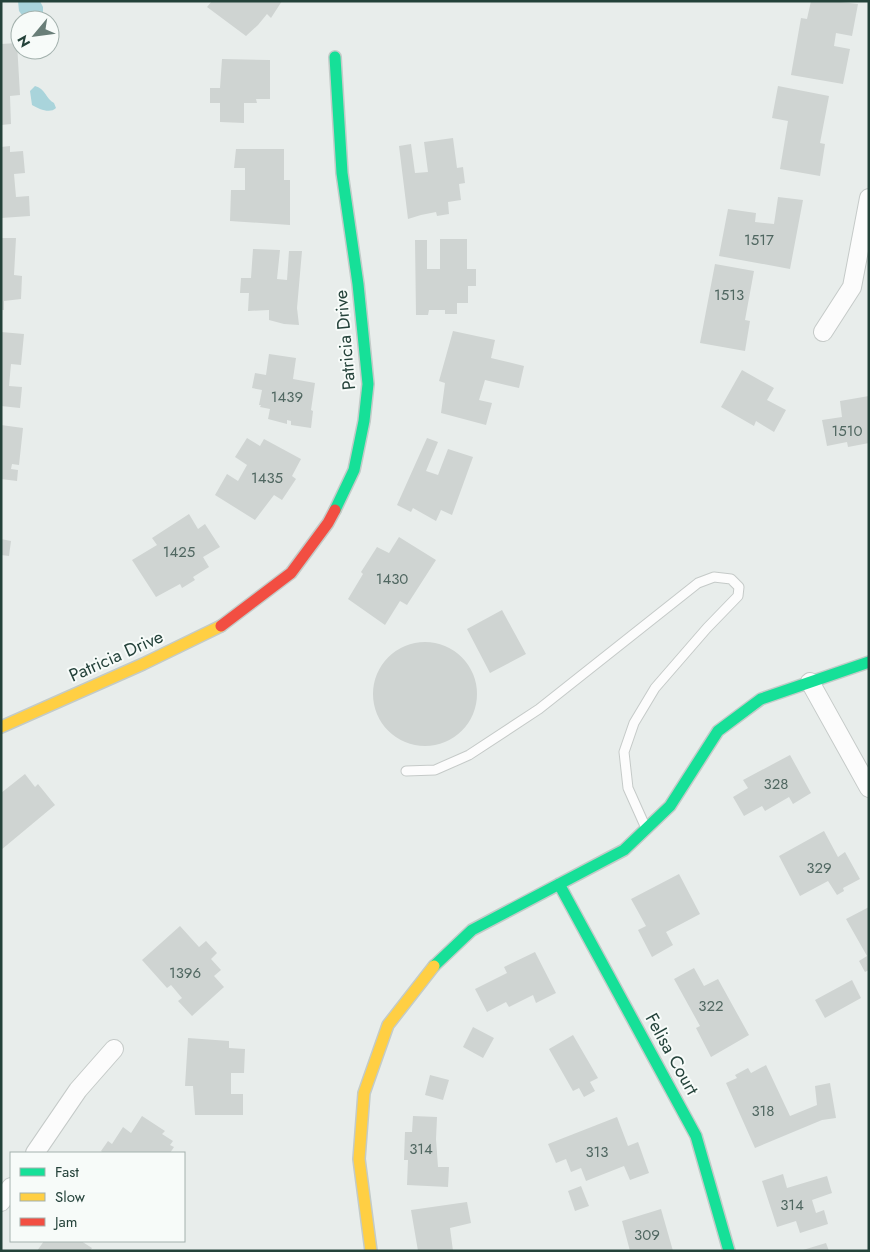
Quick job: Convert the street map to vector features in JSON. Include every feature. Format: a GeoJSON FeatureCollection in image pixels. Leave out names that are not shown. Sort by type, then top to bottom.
{"type":"FeatureCollection","features":[{"type":"Feature","properties":{"kind":"street","name":"Patricia Drive"},"geometry":{"type":"LineString","coordinates":[[1,727],[219,628],[291,573],[328,523],[354,470],[364,421],[368,384],[358,284],[342,173],[335,56]]}},
{"type":"Feature","properties":{"kind":"street"},"geometry":{"type":"LineString","coordinates":[[823,332],[852,287],[869,198]]}},
{"type":"Feature","properties":{"kind":"street"},"geometry":{"type":"LineString","coordinates":[[372,1251],[359,1159],[364,1093],[388,1025],[428,972],[472,930],[624,850],[670,806],[718,731],[761,699],[869,662]]}},
{"type":"Feature","properties":{"kind":"street"},"geometry":{"type":"LineString","coordinates":[[810,682],[869,788]]}},
{"type":"Feature","properties":{"kind":"street","name":"Felisa Court"},"geometry":{"type":"LineString","coordinates":[[559,884],[696,1136],[729,1251]]}},
{"type":"Feature","properties":{"kind":"street"},"geometry":{"type":"LineString","coordinates":[[35,1152],[78,1090],[114,1048]]}},
{"type":"Feature","properties":{"kind":"street"},"geometry":{"type":"LineString","coordinates":[[1,1202],[10,1188]]}},
{"type":"Feature","properties":{"kind":"lane"},"geometry":{"type":"LineString","coordinates":[[406,771],[435,770],[469,755],[538,709],[698,582],[714,577],[731,578],[739,587],[738,596],[707,628],[655,688],[634,723],[624,752],[628,788],[646,828]]}},
{"type":"Feature","properties":{"kind":"water"},"geometry":{"type":"Polygon","coordinates":[[[18,1],[40,1],[43,7],[43,10],[19,10],[18,1]]]}},
{"type":"Feature","properties":{"kind":"water"},"geometry":{"type":"Polygon","coordinates":[[[35,86],[43,91],[54,103],[56,108],[54,110],[48,111],[32,105],[30,91],[35,86]]]}},
{"type":"Feature","properties":{"kind":"building"},"geometry":{"type":"Polygon","coordinates":[[[212,1],[282,1],[271,18],[267,14],[246,36],[207,7],[212,1]]]}},
{"type":"Feature","properties":{"kind":"building"},"geometry":{"type":"Polygon","coordinates":[[[811,1],[858,4],[852,36],[836,33],[834,46],[850,49],[843,84],[791,75],[801,18],[807,19],[811,1]]]}},
{"type":"Feature","properties":{"kind":"building"},"geometry":{"type":"Polygon","coordinates":[[[10,43],[10,60],[18,60],[20,95],[10,96],[11,124],[1,125],[1,44],[10,43]]]}},
{"type":"Feature","properties":{"kind":"building"},"geometry":{"type":"Polygon","coordinates":[[[222,59],[270,60],[270,99],[256,99],[257,103],[244,103],[244,123],[220,122],[220,103],[210,103],[210,88],[220,88],[222,59]]]}},
{"type":"Feature","properties":{"kind":"building"},"geometry":{"type":"Polygon","coordinates":[[[778,86],[829,96],[820,143],[825,144],[820,176],[780,169],[788,121],[772,118],[778,86]]]}},
{"type":"Feature","properties":{"kind":"building"},"geometry":{"type":"Polygon","coordinates":[[[453,138],[457,168],[463,167],[465,183],[459,184],[461,200],[448,202],[449,214],[437,216],[436,212],[408,219],[399,146],[411,144],[415,173],[428,172],[424,142],[453,138]]]}},
{"type":"Feature","properties":{"kind":"building"},"geometry":{"type":"Polygon","coordinates":[[[10,146],[10,152],[23,151],[25,173],[14,174],[16,197],[29,196],[30,216],[1,218],[1,147],[10,146]]]}},
{"type":"Feature","properties":{"kind":"building"},"geometry":{"type":"Polygon","coordinates":[[[236,149],[284,149],[284,180],[290,180],[290,225],[230,221],[231,190],[245,190],[245,168],[234,168],[236,149]]]}},
{"type":"Feature","properties":{"kind":"building"},"geometry":{"type":"Polygon","coordinates":[[[778,197],[803,200],[790,269],[719,256],[728,209],[756,213],[755,222],[774,224],[778,197]]]}},
{"type":"Feature","properties":{"kind":"building"},"geometry":{"type":"Polygon","coordinates":[[[1,238],[16,238],[14,275],[22,276],[21,299],[4,301],[4,310],[1,310],[1,238]]]}},
{"type":"Feature","properties":{"kind":"building"},"geometry":{"type":"Polygon","coordinates":[[[440,239],[467,239],[467,269],[476,269],[476,286],[468,286],[468,303],[457,303],[457,314],[445,314],[445,310],[429,310],[428,315],[416,315],[415,240],[427,240],[427,269],[440,269],[440,239]]]}},
{"type":"Feature","properties":{"kind":"building"},"geometry":{"type":"Polygon","coordinates":[[[253,249],[280,250],[277,279],[287,280],[289,251],[302,251],[297,308],[299,325],[269,320],[269,310],[248,311],[249,293],[240,293],[241,278],[251,278],[253,249]]]}},
{"type":"Feature","properties":{"kind":"building"},"geometry":{"type":"Polygon","coordinates":[[[715,264],[754,271],[745,320],[750,321],[745,351],[700,343],[715,264]]]}},
{"type":"Feature","properties":{"kind":"building"},"geometry":{"type":"Polygon","coordinates":[[[453,331],[495,340],[491,358],[524,366],[519,388],[485,380],[479,400],[492,403],[486,425],[441,413],[445,383],[439,381],[453,331]]]}},
{"type":"Feature","properties":{"kind":"building"},"geometry":{"type":"Polygon","coordinates":[[[1,332],[24,334],[21,365],[11,364],[9,386],[22,387],[20,408],[1,406],[1,332]]]}},
{"type":"Feature","properties":{"kind":"building"},"geometry":{"type":"Polygon","coordinates":[[[269,354],[296,358],[293,379],[315,383],[311,410],[313,411],[311,428],[291,425],[291,421],[287,420],[287,424],[268,419],[270,409],[260,407],[262,390],[252,388],[255,373],[266,375],[269,354]]]}},
{"type":"Feature","properties":{"kind":"building"},"geometry":{"type":"Polygon","coordinates":[[[742,370],[774,388],[767,400],[786,410],[774,432],[756,421],[754,426],[721,407],[742,370]]]}},
{"type":"Feature","properties":{"kind":"building"},"geometry":{"type":"Polygon","coordinates":[[[869,396],[869,443],[848,447],[847,442],[827,446],[822,420],[842,417],[840,401],[869,396]]]}},
{"type":"Feature","properties":{"kind":"building"},"geometry":{"type":"Polygon","coordinates":[[[1,425],[23,428],[19,465],[12,464],[11,469],[18,470],[17,481],[1,479],[1,425]]]}},
{"type":"Feature","properties":{"kind":"building"},"geometry":{"type":"Polygon","coordinates":[[[247,438],[260,446],[264,439],[301,459],[292,476],[296,479],[282,500],[274,495],[255,520],[215,495],[227,474],[238,481],[247,465],[235,457],[247,438]]]}},
{"type":"Feature","properties":{"kind":"building"},"geometry":{"type":"Polygon","coordinates":[[[427,438],[438,442],[426,471],[438,475],[448,449],[473,457],[452,515],[441,510],[436,521],[413,508],[411,512],[397,505],[427,438]]]}},
{"type":"Feature","properties":{"kind":"building"},"geometry":{"type":"Polygon","coordinates":[[[189,514],[198,529],[205,524],[220,547],[203,557],[209,567],[193,577],[195,580],[182,588],[180,584],[156,597],[132,560],[157,545],[152,538],[189,514]]]}},
{"type":"Feature","properties":{"kind":"building"},"geometry":{"type":"Polygon","coordinates":[[[399,537],[436,560],[407,605],[400,601],[385,625],[348,599],[363,574],[361,572],[377,547],[389,553],[399,537]]]}},
{"type":"Feature","properties":{"kind":"building"},"geometry":{"type":"Polygon","coordinates":[[[1,539],[11,541],[9,556],[1,555],[1,539]]]}},
{"type":"Feature","properties":{"kind":"building"},"geometry":{"type":"Polygon","coordinates":[[[502,610],[526,654],[490,673],[467,629],[502,610]]]}},
{"type":"Feature","properties":{"kind":"building"},"geometry":{"type":"Polygon","coordinates":[[[425,642],[445,646],[462,657],[473,674],[477,694],[473,714],[462,731],[445,742],[425,746],[405,742],[388,731],[377,714],[373,694],[377,674],[388,657],[405,646],[425,642]]]}},
{"type":"Feature","properties":{"kind":"building"},"geometry":{"type":"Polygon","coordinates":[[[790,755],[811,793],[793,804],[789,797],[765,811],[762,806],[744,816],[733,797],[748,788],[743,780],[790,755]]]}},
{"type":"Feature","properties":{"kind":"building"},"geometry":{"type":"Polygon","coordinates":[[[25,774],[35,787],[38,784],[55,805],[1,850],[1,793],[25,774]]]}},
{"type":"Feature","properties":{"kind":"building"},"geometry":{"type":"Polygon","coordinates":[[[824,831],[838,857],[845,852],[860,879],[843,888],[844,891],[837,895],[828,881],[800,896],[779,856],[824,831]]]}},
{"type":"Feature","properties":{"kind":"building"},"geometry":{"type":"Polygon","coordinates":[[[679,874],[700,914],[666,932],[673,945],[652,957],[638,930],[646,926],[631,899],[679,874]]]}},
{"type":"Feature","properties":{"kind":"building"},"geometry":{"type":"Polygon","coordinates":[[[869,907],[869,970],[865,972],[859,961],[867,956],[846,919],[869,907]]]}},
{"type":"Feature","properties":{"kind":"building"},"geometry":{"type":"Polygon","coordinates":[[[180,926],[199,947],[206,941],[217,953],[211,959],[221,970],[214,976],[224,987],[192,1016],[178,1001],[182,998],[171,985],[167,988],[142,960],[180,926]]]}},
{"type":"Feature","properties":{"kind":"building"},"geometry":{"type":"Polygon","coordinates":[[[535,952],[556,993],[536,1003],[533,995],[509,1007],[506,1002],[487,1012],[475,989],[507,973],[504,967],[535,952]]]}},
{"type":"Feature","properties":{"kind":"building"},"geometry":{"type":"Polygon","coordinates":[[[694,968],[704,986],[718,979],[749,1035],[711,1057],[696,1028],[700,1026],[674,979],[694,968]]]}},
{"type":"Feature","properties":{"kind":"building"},"geometry":{"type":"Polygon","coordinates":[[[852,980],[861,998],[825,1018],[815,1000],[852,980]]]}},
{"type":"Feature","properties":{"kind":"building"},"geometry":{"type":"Polygon","coordinates":[[[473,1027],[494,1038],[483,1058],[463,1047],[473,1027]]]}},
{"type":"Feature","properties":{"kind":"building"},"geometry":{"type":"Polygon","coordinates":[[[573,1035],[598,1078],[590,1082],[595,1091],[584,1097],[579,1088],[573,1091],[549,1049],[573,1035]]]}},
{"type":"Feature","properties":{"kind":"building"},"geometry":{"type":"Polygon","coordinates":[[[188,1038],[229,1041],[229,1048],[245,1049],[244,1073],[231,1073],[231,1094],[243,1094],[243,1115],[195,1115],[193,1086],[185,1086],[188,1038]]]}},
{"type":"Feature","properties":{"kind":"building"},"geometry":{"type":"Polygon","coordinates":[[[766,1065],[790,1116],[817,1105],[815,1086],[830,1083],[836,1118],[822,1120],[755,1148],[726,1083],[737,1078],[735,1075],[748,1068],[751,1073],[766,1065]]]}},
{"type":"Feature","properties":{"kind":"building"},"geometry":{"type":"Polygon","coordinates":[[[430,1075],[449,1080],[443,1100],[425,1095],[430,1075]]]}},
{"type":"Feature","properties":{"kind":"building"},"geometry":{"type":"Polygon","coordinates":[[[142,1116],[165,1131],[162,1134],[173,1141],[170,1145],[174,1147],[171,1152],[101,1151],[108,1141],[112,1144],[123,1127],[131,1133],[142,1116]]]}},
{"type":"Feature","properties":{"kind":"building"},"geometry":{"type":"Polygon","coordinates":[[[413,1116],[437,1117],[438,1167],[449,1167],[448,1187],[407,1185],[408,1160],[404,1160],[405,1132],[412,1132],[413,1116]]]}},
{"type":"Feature","properties":{"kind":"building"},"geometry":{"type":"Polygon","coordinates":[[[617,1117],[628,1146],[638,1142],[649,1173],[630,1180],[624,1166],[586,1181],[581,1168],[571,1172],[566,1159],[556,1163],[548,1144],[617,1117]]]}},
{"type":"Feature","properties":{"kind":"building"},"geometry":{"type":"Polygon","coordinates":[[[783,1174],[787,1188],[827,1176],[832,1193],[812,1200],[816,1213],[824,1210],[828,1224],[800,1233],[796,1221],[777,1227],[762,1181],[783,1174]]]}},
{"type":"Feature","properties":{"kind":"building"},"geometry":{"type":"Polygon","coordinates":[[[581,1186],[589,1206],[575,1211],[568,1191],[581,1186]]]}},
{"type":"Feature","properties":{"kind":"building"},"geometry":{"type":"Polygon","coordinates":[[[467,1202],[471,1223],[450,1228],[453,1251],[418,1251],[411,1210],[467,1202]]]}},
{"type":"Feature","properties":{"kind":"building"},"geometry":{"type":"Polygon","coordinates":[[[661,1209],[673,1251],[630,1251],[622,1221],[661,1209]]]}},
{"type":"Feature","properties":{"kind":"building"},"geometry":{"type":"Polygon","coordinates":[[[43,1242],[83,1242],[92,1248],[90,1251],[37,1251],[43,1242]]]}},
{"type":"Feature","properties":{"kind":"building"},"geometry":{"type":"Polygon","coordinates":[[[826,1243],[829,1251],[803,1251],[803,1250],[826,1243]]]}},
{"type":"Feature","properties":{"kind":"traffic: fast"},"geometry":{"type":"LineString","coordinates":[[335,57],[342,173],[358,284],[368,384],[364,421],[354,470],[335,510]]}},
{"type":"Feature","properties":{"kind":"traffic: fast"},"geometry":{"type":"LineString","coordinates":[[434,966],[472,930],[624,850],[670,806],[718,731],[761,699],[869,662]]}},
{"type":"Feature","properties":{"kind":"traffic: fast"},"geometry":{"type":"LineString","coordinates":[[559,884],[696,1136],[729,1251]]}},
{"type":"Feature","properties":{"kind":"traffic: slow"},"geometry":{"type":"LineString","coordinates":[[1,727],[143,664],[221,626]]}},
{"type":"Feature","properties":{"kind":"traffic: slow"},"geometry":{"type":"LineString","coordinates":[[371,1251],[359,1159],[364,1093],[388,1025],[434,966]]}},
{"type":"Feature","properties":{"kind":"traffic: jam"},"geometry":{"type":"LineString","coordinates":[[221,626],[291,573],[328,523],[335,510]]}}]}
